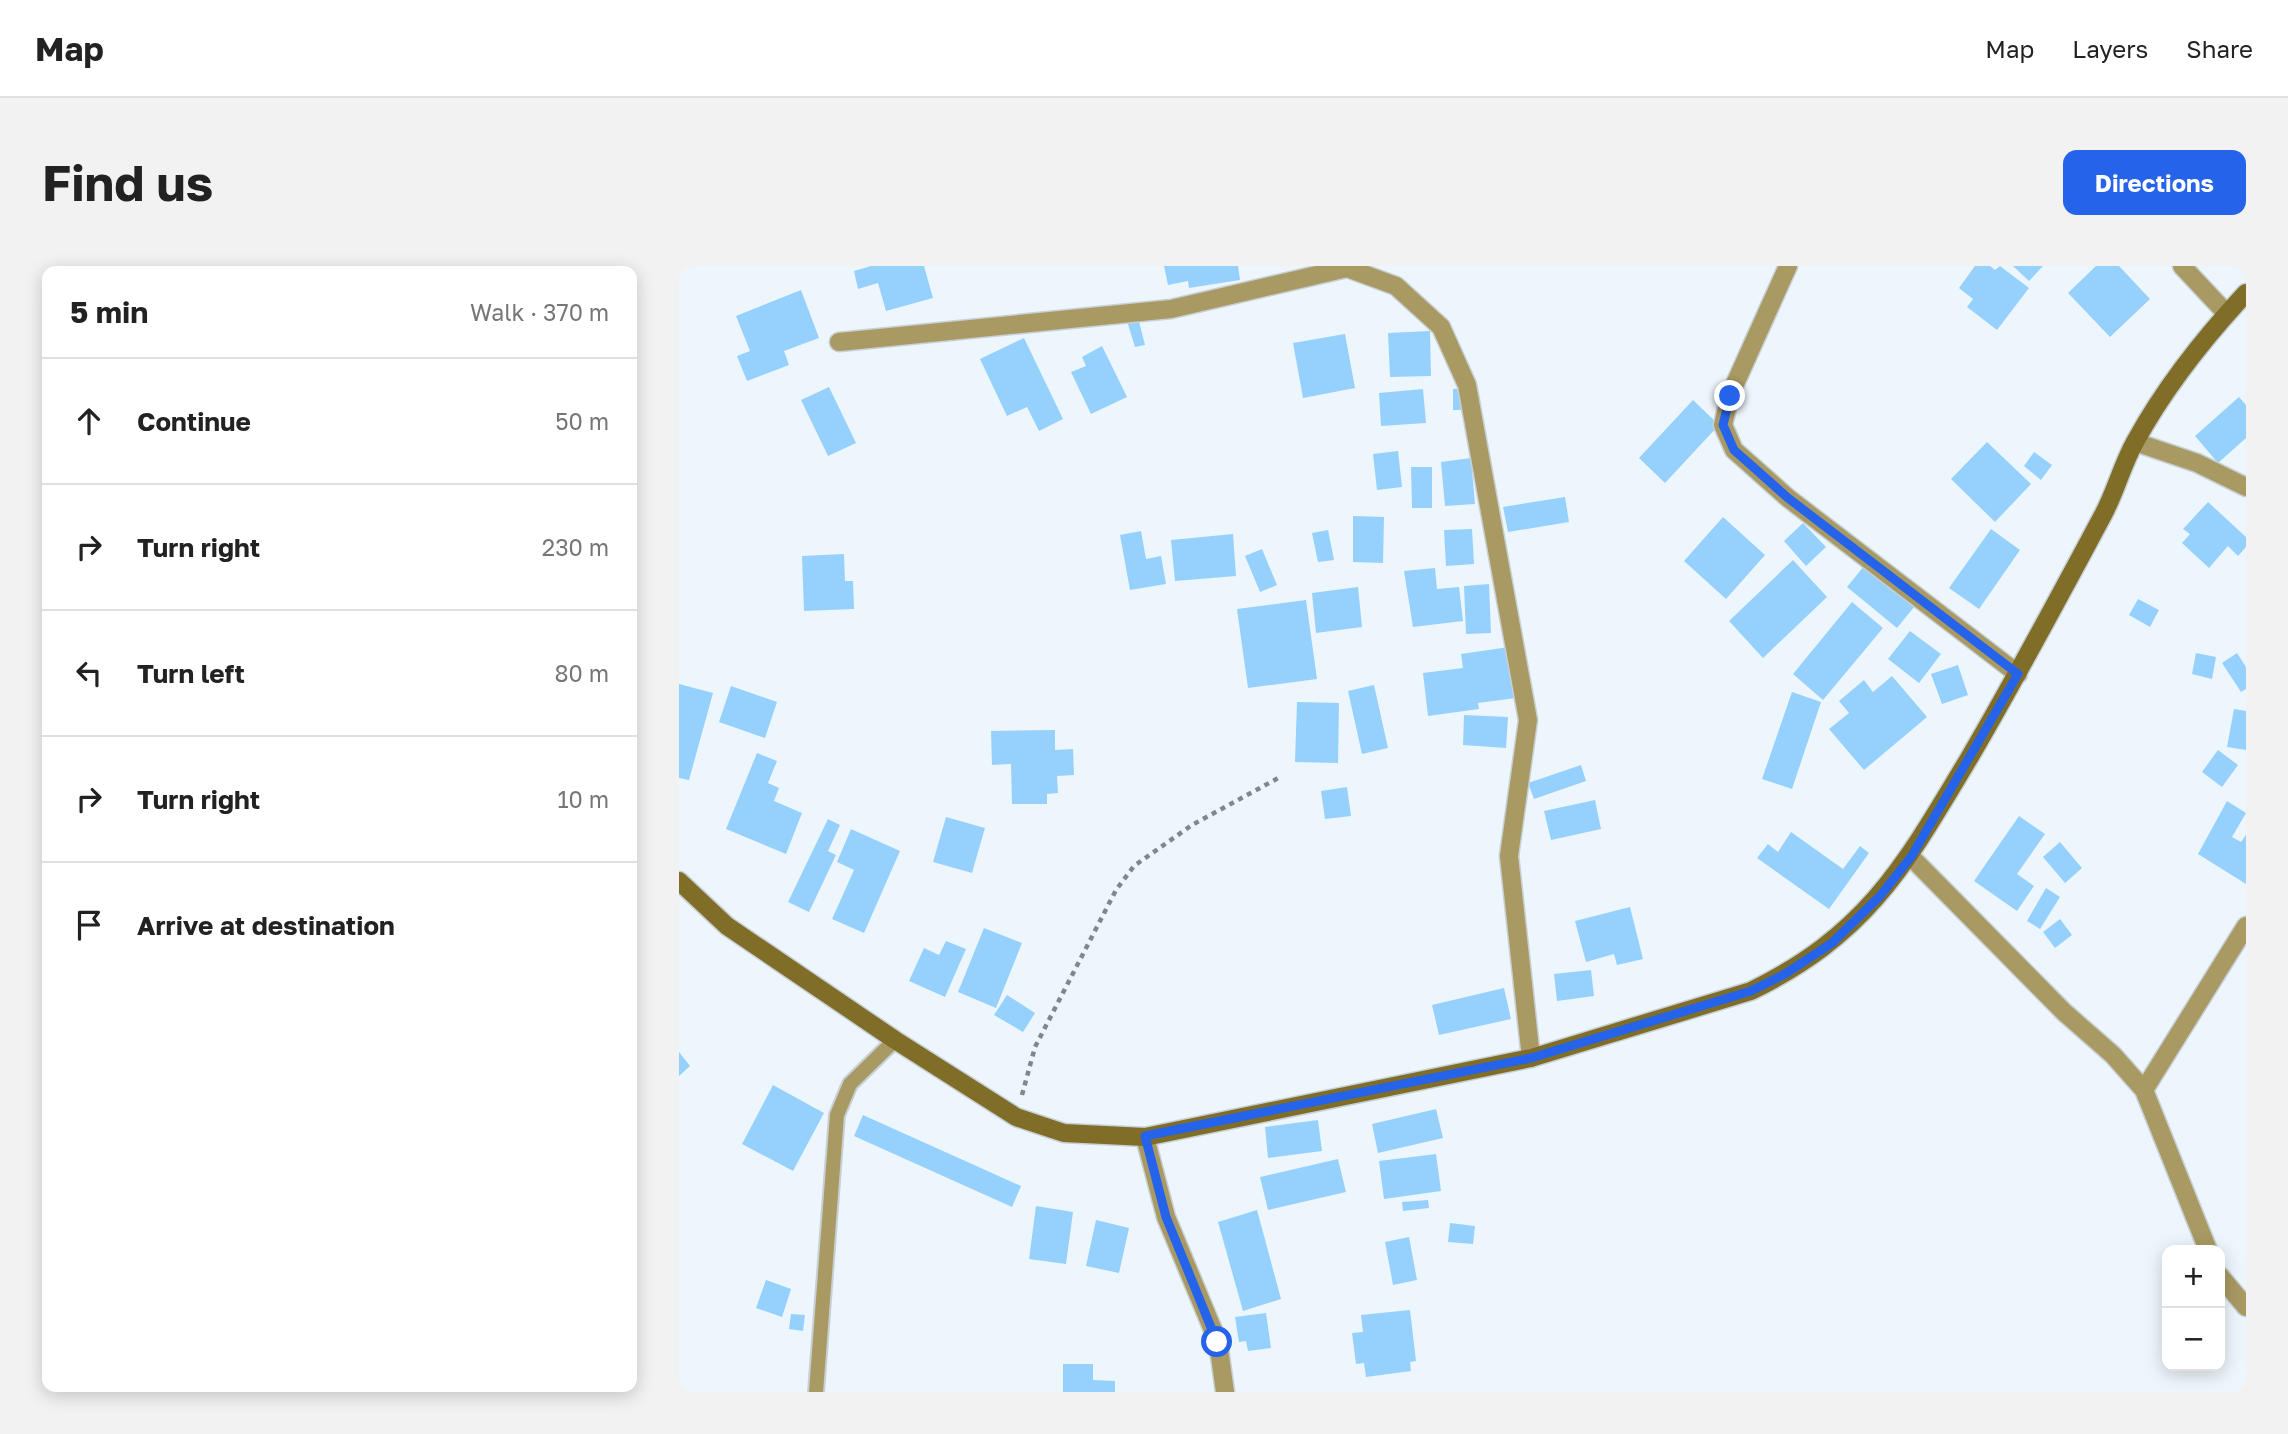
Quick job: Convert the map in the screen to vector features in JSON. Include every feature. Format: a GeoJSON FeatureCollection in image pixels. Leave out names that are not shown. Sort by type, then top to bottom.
{"type":"FeatureCollection","features":[{"type":"Feature","properties":{"kind":"street"},"geometry":{"type":"LineString","coordinates":[[1788,266],[1730,396],[1723,425],[1734,450],[1788,498],[2018,674]]}},
{"type":"Feature","properties":{"kind":"street"},"geometry":{"type":"LineString","coordinates":[[2182,266],[2227,314]]}},
{"type":"Feature","properties":{"kind":"street"},"geometry":{"type":"LineString","coordinates":[[839,342],[1171,309],[1347,268],[1396,286],[1441,327],[1467,385],[1528,720],[1509,856],[1531,1058]]}},
{"type":"Feature","properties":{"kind":"street"},"geometry":{"type":"LineString","coordinates":[[679,881],[727,926],[895,1040],[1016,1116],[1064,1133],[1145,1136],[1531,1058],[1751,991],[1785,974],[1832,943],[1880,896],[1911,857],[2018,674],[2106,510],[2135,442],[2227,314],[2246,293]]}},
{"type":"Feature","properties":{"kind":"street"},"geometry":{"type":"LineString","coordinates":[[2135,442],[2197,463],[2246,487]]}},
{"type":"Feature","properties":{"kind":"street"},"geometry":{"type":"LineString","coordinates":[[1911,857],[2064,1012],[2113,1055],[2144,1090],[2206,1245]]}},
{"type":"Feature","properties":{"kind":"street"},"geometry":{"type":"LineString","coordinates":[[2144,1090],[2246,926]]}},
{"type":"Feature","properties":{"kind":"street"},"geometry":{"type":"LineString","coordinates":[[1145,1136],[1166,1217],[1217,1342],[1225,1392]]}},
{"type":"Feature","properties":{"kind":"street"},"geometry":{"type":"LineString","coordinates":[[2225,1282],[2246,1307]]}},
{"type":"Feature","properties":{"kind":"lane"},"geometry":{"type":"LineString","coordinates":[[816,1392],[837,1115],[850,1084],[895,1040]]}},
{"type":"Feature","properties":{"kind":"path"},"geometry":{"type":"LineString","coordinates":[[1016,1116],[1035,1047],[1116,890],[1133,866],[1192,825],[1282,776]]}},
{"type":"Feature","properties":{"kind":"building"},"geometry":{"type":"Polygon","coordinates":[[[871,266],[924,266],[933,298],[886,311],[878,283],[858,289],[854,271],[871,266]]]}},
{"type":"Feature","properties":{"kind":"building"},"geometry":{"type":"Polygon","coordinates":[[[1164,266],[1238,266],[1240,280],[1189,288],[1188,281],[1168,285],[1164,266]]]}},
{"type":"Feature","properties":{"kind":"building"},"geometry":{"type":"Polygon","coordinates":[[[1975,266],[1990,266],[1995,270],[2000,266],[2029,288],[1997,330],[1967,307],[1973,299],[1959,288],[1975,266]]]}},
{"type":"Feature","properties":{"kind":"building"},"geometry":{"type":"Polygon","coordinates":[[[2013,266],[2043,266],[2029,281],[2013,266]]]}},
{"type":"Feature","properties":{"kind":"building"},"geometry":{"type":"Polygon","coordinates":[[[2096,266],[2119,266],[2150,299],[2110,337],[2068,293],[2096,266]]]}},
{"type":"Feature","properties":{"kind":"building"},"geometry":{"type":"Polygon","coordinates":[[[801,290],[819,338],[784,351],[789,365],[747,381],[737,356],[750,351],[736,316],[801,290]]]}},
{"type":"Feature","properties":{"kind":"building"},"geometry":{"type":"Polygon","coordinates":[[[1138,318],[1145,345],[1135,347],[1127,321],[1138,318]]]}},
{"type":"Feature","properties":{"kind":"building"},"geometry":{"type":"Polygon","coordinates":[[[1430,331],[1431,376],[1390,377],[1388,333],[1430,331]]]}},
{"type":"Feature","properties":{"kind":"building"},"geometry":{"type":"Polygon","coordinates":[[[1345,334],[1355,388],[1303,398],[1293,343],[1345,334]]]}},
{"type":"Feature","properties":{"kind":"building"},"geometry":{"type":"Polygon","coordinates":[[[1024,338],[1063,419],[1039,431],[1027,407],[1007,416],[980,359],[1024,338]]]}},
{"type":"Feature","properties":{"kind":"building"},"geometry":{"type":"Polygon","coordinates":[[[1102,346],[1127,397],[1091,414],[1071,372],[1086,366],[1082,357],[1102,346]]]}},
{"type":"Feature","properties":{"kind":"building"},"geometry":{"type":"Polygon","coordinates":[[[829,387],[856,443],[828,456],[801,400],[829,387]]]}},
{"type":"Feature","properties":{"kind":"building"},"geometry":{"type":"Polygon","coordinates":[[[1464,388],[1464,410],[1453,410],[1453,389],[1464,388]]]}},
{"type":"Feature","properties":{"kind":"building"},"geometry":{"type":"Polygon","coordinates":[[[1423,389],[1426,423],[1381,426],[1379,393],[1423,389]]]}},
{"type":"Feature","properties":{"kind":"building"},"geometry":{"type":"Polygon","coordinates":[[[2239,397],[2246,405],[2246,438],[2218,463],[2195,436],[2239,397]]]}},
{"type":"Feature","properties":{"kind":"building"},"geometry":{"type":"Polygon","coordinates":[[[1693,400],[1719,425],[1665,483],[1639,458],[1693,400]]]}},
{"type":"Feature","properties":{"kind":"building"},"geometry":{"type":"Polygon","coordinates":[[[1987,442],[2031,484],[1995,522],[1951,479],[1987,442]]]}},
{"type":"Feature","properties":{"kind":"building"},"geometry":{"type":"Polygon","coordinates":[[[1398,451],[1402,487],[1377,490],[1373,454],[1398,451]]]}},
{"type":"Feature","properties":{"kind":"building"},"geometry":{"type":"Polygon","coordinates":[[[2034,452],[2052,465],[2041,480],[2024,466],[2034,452]]]}},
{"type":"Feature","properties":{"kind":"building"},"geometry":{"type":"Polygon","coordinates":[[[1471,458],[1475,504],[1445,506],[1441,462],[1471,458]]]}},
{"type":"Feature","properties":{"kind":"building"},"geometry":{"type":"Polygon","coordinates":[[[1411,467],[1432,467],[1432,508],[1412,508],[1411,467]]]}},
{"type":"Feature","properties":{"kind":"building"},"geometry":{"type":"Polygon","coordinates":[[[1565,497],[1569,522],[1508,532],[1503,507],[1565,497]]]}},
{"type":"Feature","properties":{"kind":"building"},"geometry":{"type":"Polygon","coordinates":[[[2208,502],[2246,537],[2246,547],[2238,556],[2228,546],[2209,568],[2182,543],[2190,534],[2183,529],[2208,502]]]}},
{"type":"Feature","properties":{"kind":"building"},"geometry":{"type":"Polygon","coordinates":[[[1353,516],[1384,517],[1383,563],[1353,562],[1353,516]]]}},
{"type":"Feature","properties":{"kind":"building"},"geometry":{"type":"Polygon","coordinates":[[[1723,517],[1765,555],[1726,599],[1684,561],[1723,517]]]}},
{"type":"Feature","properties":{"kind":"building"},"geometry":{"type":"Polygon","coordinates":[[[1803,523],[1826,547],[1806,566],[1784,541],[1803,523]]]}},
{"type":"Feature","properties":{"kind":"building"},"geometry":{"type":"Polygon","coordinates":[[[1472,529],[1474,564],[1446,566],[1444,530],[1472,529]]]}},
{"type":"Feature","properties":{"kind":"building"},"geometry":{"type":"Polygon","coordinates":[[[1991,529],[2020,550],[1979,609],[1949,588],[1991,529]]]}},
{"type":"Feature","properties":{"kind":"building"},"geometry":{"type":"Polygon","coordinates":[[[1328,530],[1334,560],[1318,562],[1312,533],[1328,530]]]}},
{"type":"Feature","properties":{"kind":"building"},"geometry":{"type":"Polygon","coordinates":[[[1141,531],[1146,559],[1161,556],[1166,584],[1130,590],[1120,535],[1141,531]]]}},
{"type":"Feature","properties":{"kind":"building"},"geometry":{"type":"Polygon","coordinates":[[[1233,534],[1236,576],[1175,581],[1171,540],[1233,534]]]}},
{"type":"Feature","properties":{"kind":"building"},"geometry":{"type":"Polygon","coordinates":[[[1262,549],[1277,585],[1260,592],[1245,556],[1262,549]]]}},
{"type":"Feature","properties":{"kind":"building"},"geometry":{"type":"Polygon","coordinates":[[[844,554],[845,581],[853,581],[854,609],[804,611],[802,556],[844,554]]]}},
{"type":"Feature","properties":{"kind":"building"},"geometry":{"type":"Polygon","coordinates":[[[1793,560],[1827,597],[1763,658],[1729,621],[1793,560]]]}},
{"type":"Feature","properties":{"kind":"building"},"geometry":{"type":"Polygon","coordinates":[[[1864,566],[1914,607],[1897,628],[1847,587],[1864,566]]]}},
{"type":"Feature","properties":{"kind":"building"},"geometry":{"type":"Polygon","coordinates":[[[1435,568],[1437,589],[1459,587],[1463,621],[1413,627],[1404,571],[1435,568]]]}},
{"type":"Feature","properties":{"kind":"building"},"geometry":{"type":"Polygon","coordinates":[[[1489,584],[1491,633],[1466,634],[1464,586],[1489,584]]]}},
{"type":"Feature","properties":{"kind":"building"},"geometry":{"type":"Polygon","coordinates":[[[1358,587],[1362,627],[1316,633],[1312,593],[1358,587]]]}},
{"type":"Feature","properties":{"kind":"building"},"geometry":{"type":"Polygon","coordinates":[[[2138,599],[2159,610],[2150,627],[2129,615],[2138,599]]]}},
{"type":"Feature","properties":{"kind":"building"},"geometry":{"type":"Polygon","coordinates":[[[1306,600],[1317,679],[1248,688],[1237,609],[1306,600]]]}},
{"type":"Feature","properties":{"kind":"building"},"geometry":{"type":"Polygon","coordinates":[[[1852,602],[1883,628],[1823,700],[1793,674],[1852,602]]]}},
{"type":"Feature","properties":{"kind":"building"},"geometry":{"type":"Polygon","coordinates":[[[1910,631],[1941,654],[1919,683],[1888,659],[1910,631]]]}},
{"type":"Feature","properties":{"kind":"building"},"geometry":{"type":"Polygon","coordinates":[[[1509,647],[1516,698],[1478,703],[1479,709],[1428,716],[1423,673],[1463,668],[1461,654],[1509,647]]]}},
{"type":"Feature","properties":{"kind":"building"},"geometry":{"type":"Polygon","coordinates":[[[2196,653],[2216,657],[2212,679],[2192,674],[2196,653]]]}},
{"type":"Feature","properties":{"kind":"building"},"geometry":{"type":"Polygon","coordinates":[[[2237,653],[2246,667],[2246,689],[2241,692],[2222,663],[2237,653]]]}},
{"type":"Feature","properties":{"kind":"building"},"geometry":{"type":"Polygon","coordinates":[[[1958,665],[1968,695],[1942,704],[1931,674],[1958,665]]]}},
{"type":"Feature","properties":{"kind":"building"},"geometry":{"type":"Polygon","coordinates":[[[1892,676],[1927,717],[1864,770],[1829,729],[1849,713],[1839,701],[1864,680],[1873,692],[1892,676]]]}},
{"type":"Feature","properties":{"kind":"building"},"geometry":{"type":"Polygon","coordinates":[[[679,684],[713,693],[689,780],[679,778],[679,684]]]}},
{"type":"Feature","properties":{"kind":"building"},"geometry":{"type":"Polygon","coordinates":[[[1374,685],[1388,748],[1362,754],[1348,691],[1374,685]]]}},
{"type":"Feature","properties":{"kind":"building"},"geometry":{"type":"Polygon","coordinates":[[[731,686],[777,702],[765,738],[719,722],[731,686]]]}},
{"type":"Feature","properties":{"kind":"building"},"geometry":{"type":"Polygon","coordinates":[[[1792,692],[1821,702],[1792,789],[1762,779],[1792,692]]]}},
{"type":"Feature","properties":{"kind":"building"},"geometry":{"type":"Polygon","coordinates":[[[1297,702],[1339,703],[1338,763],[1295,762],[1297,702]]]}},
{"type":"Feature","properties":{"kind":"building"},"geometry":{"type":"Polygon","coordinates":[[[2234,709],[2246,711],[2246,750],[2227,747],[2234,709]]]}},
{"type":"Feature","properties":{"kind":"building"},"geometry":{"type":"Polygon","coordinates":[[[1464,715],[1508,717],[1506,748],[1463,745],[1464,715]]]}},
{"type":"Feature","properties":{"kind":"building"},"geometry":{"type":"Polygon","coordinates":[[[1055,730],[1055,750],[1073,749],[1074,775],[1057,776],[1058,793],[1047,794],[1047,804],[1012,804],[1011,764],[992,765],[991,731],[1055,730]]]}},
{"type":"Feature","properties":{"kind":"building"},"geometry":{"type":"Polygon","coordinates":[[[2218,750],[2238,765],[2222,787],[2202,772],[2218,750]]]}},
{"type":"Feature","properties":{"kind":"building"},"geometry":{"type":"Polygon","coordinates":[[[757,753],[777,761],[768,783],[779,788],[774,801],[802,813],[786,854],[726,829],[757,753]]]}},
{"type":"Feature","properties":{"kind":"building"},"geometry":{"type":"Polygon","coordinates":[[[1581,765],[1586,781],[1534,799],[1528,783],[1581,765]]]}},
{"type":"Feature","properties":{"kind":"building"},"geometry":{"type":"Polygon","coordinates":[[[1347,787],[1351,816],[1325,819],[1321,791],[1347,787]]]}},
{"type":"Feature","properties":{"kind":"building"},"geometry":{"type":"Polygon","coordinates":[[[1595,800],[1601,829],[1551,840],[1544,811],[1595,800]]]}},
{"type":"Feature","properties":{"kind":"building"},"geometry":{"type":"Polygon","coordinates":[[[2227,801],[2246,813],[2232,837],[2241,842],[2246,835],[2246,884],[2198,854],[2227,801]]]}},
{"type":"Feature","properties":{"kind":"building"},"geometry":{"type":"Polygon","coordinates":[[[2019,816],[2045,834],[2017,874],[2034,886],[2017,911],[1974,881],[2019,816]]]}},
{"type":"Feature","properties":{"kind":"building"},"geometry":{"type":"Polygon","coordinates":[[[946,817],[985,828],[972,873],[933,862],[946,817]]]}},
{"type":"Feature","properties":{"kind":"building"},"geometry":{"type":"Polygon","coordinates":[[[828,819],[840,825],[828,851],[836,855],[809,912],[788,902],[828,819]]]}},
{"type":"Feature","properties":{"kind":"building"},"geometry":{"type":"Polygon","coordinates":[[[851,829],[900,851],[864,933],[832,919],[854,870],[837,862],[851,829]]]}},
{"type":"Feature","properties":{"kind":"building"},"geometry":{"type":"Polygon","coordinates":[[[1791,832],[1843,869],[1860,846],[1869,853],[1829,909],[1757,858],[1768,844],[1778,852],[1791,832]]]}},
{"type":"Feature","properties":{"kind":"building"},"geometry":{"type":"Polygon","coordinates":[[[2060,842],[2082,868],[2065,883],[2043,857],[2060,842]]]}},
{"type":"Feature","properties":{"kind":"building"},"geometry":{"type":"Polygon","coordinates":[[[2046,888],[2060,897],[2040,929],[2027,921],[2046,888]]]}},
{"type":"Feature","properties":{"kind":"building"},"geometry":{"type":"Polygon","coordinates":[[[1630,907],[1643,959],[1617,965],[1614,954],[1586,962],[1575,921],[1630,907]]]}},
{"type":"Feature","properties":{"kind":"building"},"geometry":{"type":"Polygon","coordinates":[[[2060,919],[2072,935],[2055,948],[2043,932],[2060,919]]]}},
{"type":"Feature","properties":{"kind":"building"},"geometry":{"type":"Polygon","coordinates":[[[984,928],[1022,943],[996,1008],[958,992],[984,928]]]}},
{"type":"Feature","properties":{"kind":"building"},"geometry":{"type":"Polygon","coordinates":[[[946,941],[966,949],[945,997],[909,981],[924,948],[939,955],[946,941]]]}},
{"type":"Feature","properties":{"kind":"building"},"geometry":{"type":"Polygon","coordinates":[[[1591,970],[1594,996],[1557,1001],[1554,974],[1591,970]]]}},
{"type":"Feature","properties":{"kind":"building"},"geometry":{"type":"Polygon","coordinates":[[[1504,988],[1511,1019],[1439,1035],[1432,1005],[1504,988]]]}},
{"type":"Feature","properties":{"kind":"building"},"geometry":{"type":"Polygon","coordinates":[[[1007,995],[1035,1013],[1023,1032],[994,1015],[1007,995]]]}},
{"type":"Feature","properties":{"kind":"building"},"geometry":{"type":"Polygon","coordinates":[[[679,1052],[690,1066],[679,1076],[679,1052]]]}},
{"type":"Feature","properties":{"kind":"building"},"geometry":{"type":"Polygon","coordinates":[[[773,1085],[824,1113],[793,1171],[742,1144],[773,1085]]]}},
{"type":"Feature","properties":{"kind":"building"},"geometry":{"type":"Polygon","coordinates":[[[1436,1109],[1443,1138],[1378,1153],[1372,1124],[1436,1109]]]}},
{"type":"Feature","properties":{"kind":"building"},"geometry":{"type":"Polygon","coordinates":[[[863,1115],[1021,1186],[1012,1207],[854,1136],[863,1115]]]}},
{"type":"Feature","properties":{"kind":"building"},"geometry":{"type":"Polygon","coordinates":[[[1318,1120],[1322,1151],[1268,1158],[1265,1127],[1318,1120]]]}},
{"type":"Feature","properties":{"kind":"building"},"geometry":{"type":"Polygon","coordinates":[[[1436,1154],[1441,1191],[1384,1199],[1379,1161],[1436,1154]]]}},
{"type":"Feature","properties":{"kind":"building"},"geometry":{"type":"Polygon","coordinates":[[[1338,1159],[1346,1192],[1268,1210],[1260,1177],[1338,1159]]]}},
{"type":"Feature","properties":{"kind":"building"},"geometry":{"type":"Polygon","coordinates":[[[1428,1200],[1429,1208],[1403,1211],[1402,1202],[1428,1200]]]}},
{"type":"Feature","properties":{"kind":"building"},"geometry":{"type":"Polygon","coordinates":[[[1036,1206],[1073,1212],[1066,1264],[1029,1259],[1036,1206]]]}},
{"type":"Feature","properties":{"kind":"building"},"geometry":{"type":"Polygon","coordinates":[[[1257,1210],[1281,1299],[1243,1311],[1218,1222],[1257,1210]]]}},
{"type":"Feature","properties":{"kind":"building"},"geometry":{"type":"Polygon","coordinates":[[[1096,1220],[1129,1228],[1119,1273],[1086,1266],[1096,1220]]]}},
{"type":"Feature","properties":{"kind":"building"},"geometry":{"type":"Polygon","coordinates":[[[1450,1223],[1475,1226],[1473,1244],[1448,1242],[1450,1223]]]}},
{"type":"Feature","properties":{"kind":"building"},"geometry":{"type":"Polygon","coordinates":[[[1409,1237],[1417,1280],[1393,1285],[1385,1242],[1409,1237]]]}},
{"type":"Feature","properties":{"kind":"building"},"geometry":{"type":"Polygon","coordinates":[[[766,1280],[791,1289],[782,1317],[756,1308],[766,1280]]]}},
{"type":"Feature","properties":{"kind":"building"},"geometry":{"type":"Polygon","coordinates":[[[1410,1310],[1416,1361],[1410,1362],[1411,1371],[1366,1377],[1364,1363],[1356,1364],[1352,1333],[1363,1332],[1361,1315],[1410,1310]]]}},
{"type":"Feature","properties":{"kind":"building"},"geometry":{"type":"Polygon","coordinates":[[[1266,1313],[1271,1348],[1248,1351],[1246,1341],[1239,1342],[1235,1317],[1266,1313]]]}},
{"type":"Feature","properties":{"kind":"building"},"geometry":{"type":"Polygon","coordinates":[[[791,1314],[805,1315],[803,1331],[789,1329],[791,1314]]]}},
{"type":"Feature","properties":{"kind":"building"},"geometry":{"type":"Polygon","coordinates":[[[1063,1364],[1093,1364],[1093,1380],[1115,1381],[1115,1392],[1063,1392],[1063,1364]]]}},
{"type":"Feature","properties":{"kind":"route"},"geometry":{"type":"LineString","coordinates":[[1217,1342],[1166,1217],[1145,1136],[1531,1058],[1751,991],[1785,974],[1832,943],[1880,896],[1911,857],[2018,674],[1788,498],[1734,450],[1723,425],[1730,396]]}}]}
